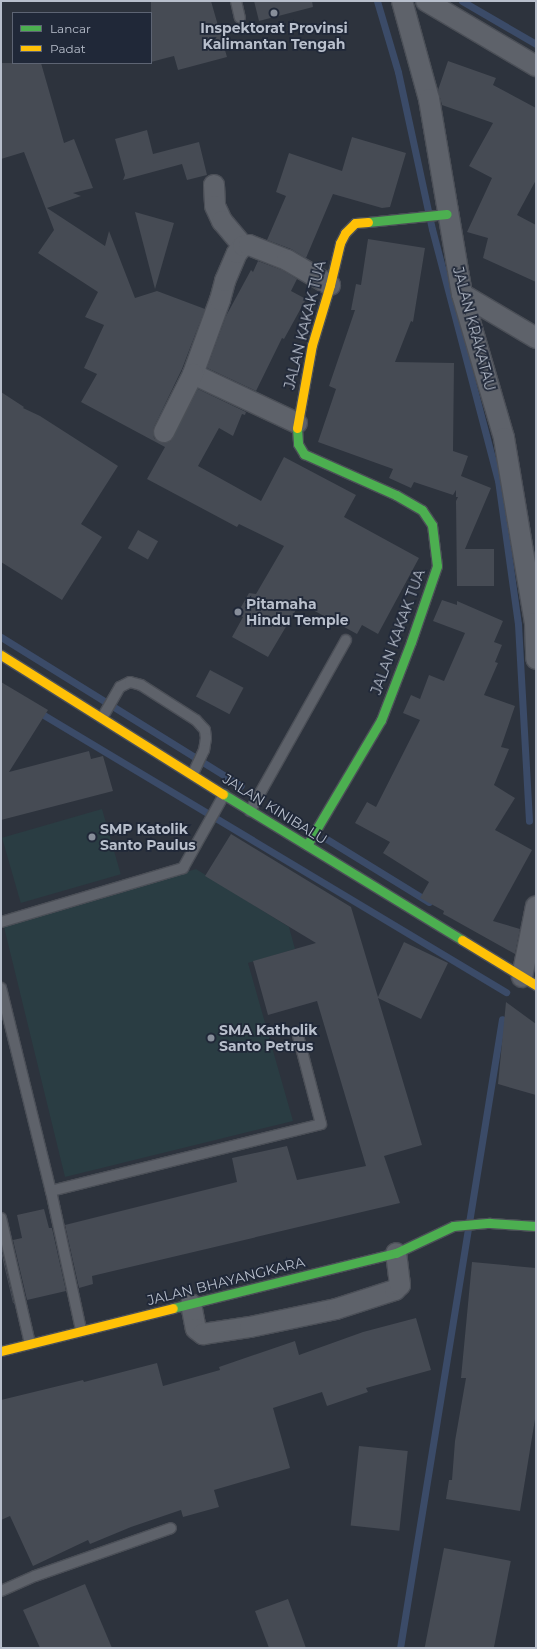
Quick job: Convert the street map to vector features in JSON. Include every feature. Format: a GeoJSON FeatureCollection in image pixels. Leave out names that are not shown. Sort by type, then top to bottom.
{"type":"FeatureCollection","features":[{"type":"Feature","properties":{"kind":"street","name":"JALAN KRAKATAU"},"geometry":{"type":"LineString","coordinates":[[402,1],[430,99],[442,214],[462,294],[504,438],[535,623],[536,658]]}},
{"type":"Feature","properties":{"kind":"street"},"geometry":{"type":"LineString","coordinates":[[426,1],[536,66]]}},
{"type":"Feature","properties":{"kind":"street"},"geometry":{"type":"LineString","coordinates":[[214,185],[215,206],[220,216],[243,246]]}},
{"type":"Feature","properties":{"kind":"street","name":"JALAN KAKAK TUA"},"geometry":{"type":"LineString","coordinates":[[307,845],[380,720],[411,642],[437,566],[432,525],[422,510],[396,495],[304,454],[298,444],[297,423],[312,345],[330,285],[340,243],[345,232],[355,223],[415,218],[442,214]]}},
{"type":"Feature","properties":{"kind":"street"},"geometry":{"type":"LineString","coordinates":[[164,432],[193,374],[220,300],[225,281],[237,253],[243,246],[249,245],[287,260],[330,285]]}},
{"type":"Feature","properties":{"kind":"street"},"geometry":{"type":"LineString","coordinates":[[462,294],[536,338]]}},
{"type":"Feature","properties":{"kind":"street"},"geometry":{"type":"LineString","coordinates":[[193,374],[297,423]]}},
{"type":"Feature","properties":{"kind":"street","name":"JALAN KINIBALU"},"geometry":{"type":"LineString","coordinates":[[1,655],[193,774],[224,795],[529,981]]}},
{"type":"Feature","properties":{"kind":"street"},"geometry":{"type":"LineString","coordinates":[[529,981],[536,906]]}},
{"type":"Feature","properties":{"kind":"street","name":"JALAN BHAYANGKARA"},"geometry":{"type":"LineString","coordinates":[[1,1351],[396,1253],[453,1226],[490,1223],[536,1226]]}},
{"type":"Feature","properties":{"kind":"street"},"geometry":{"type":"LineString","coordinates":[[191,1304],[196,1329],[203,1334],[250,1327],[336,1309],[396,1290],[400,1284],[396,1253]]}},
{"type":"Feature","properties":{"kind":"lane"},"geometry":{"type":"LineString","coordinates":[[236,1],[240,18]]}},
{"type":"Feature","properties":{"kind":"lane"},"geometry":{"type":"LineString","coordinates":[[250,811],[346,640]]}},
{"type":"Feature","properties":{"kind":"lane"},"geometry":{"type":"LineString","coordinates":[[102,718],[120,686],[130,682],[141,685],[196,720],[205,730],[206,738],[204,750],[193,774]]}},
{"type":"Feature","properties":{"kind":"lane"},"geometry":{"type":"LineString","coordinates":[[1,922],[183,868],[224,795]]}},
{"type":"Feature","properties":{"kind":"lane"},"geometry":{"type":"LineString","coordinates":[[1,988],[51,1191],[81,1330]]}},
{"type":"Feature","properties":{"kind":"lane"},"geometry":{"type":"LineString","coordinates":[[51,1191],[321,1124],[297,1032]]}},
{"type":"Feature","properties":{"kind":"lane"},"geometry":{"type":"LineString","coordinates":[[1,1218],[30,1344]]}},
{"type":"Feature","properties":{"kind":"lane"},"geometry":{"type":"LineString","coordinates":[[1,1591],[34,1576],[171,1528]]}},
{"type":"Feature","properties":{"kind":"shaded area"},"geometry":{"type":"Polygon","coordinates":[[[102,809],[121,874],[21,903],[2,838],[102,809]]]}},
{"type":"Feature","properties":{"kind":"shaded area"},"geometry":{"type":"Polygon","coordinates":[[[196,869],[289,927],[295,949],[248,963],[293,1121],[65,1177],[4,927],[196,869]]]}},
{"type":"Feature","properties":{"kind":"building"},"geometry":{"type":"Polygon","coordinates":[[[151,1],[211,1],[227,57],[178,70],[174,56],[152,62],[151,1]]]}},
{"type":"Feature","properties":{"kind":"building","name":"Inspektorat Provinsi Kalimantan Tengah"},"geometry":{"type":"Polygon","coordinates":[[[254,1],[312,1],[313,7],[259,21],[254,1]]]}},
{"type":"Feature","properties":{"kind":"building"},"geometry":{"type":"Polygon","coordinates":[[[448,61],[496,78],[493,85],[536,108],[536,180],[517,215],[536,225],[536,282],[483,258],[488,238],[467,232],[492,178],[469,166],[493,123],[442,105],[438,90],[448,61]]]}},
{"type":"Feature","properties":{"kind":"building"},"geometry":{"type":"Polygon","coordinates":[[[1,63],[41,64],[64,143],[74,139],[93,188],[73,193],[81,196],[47,208],[105,246],[109,231],[135,298],[157,291],[205,309],[182,369],[154,427],[154,438],[159,442],[164,443],[171,441],[198,389],[246,412],[245,415],[242,414],[233,436],[219,428],[198,466],[261,501],[284,457],[356,495],[344,517],[419,558],[378,634],[362,625],[357,634],[300,603],[268,657],[232,637],[243,617],[237,614],[249,593],[256,594],[284,546],[239,524],[237,527],[147,479],[165,447],[81,402],[97,374],[84,368],[104,325],[85,317],[98,292],[38,253],[54,230],[24,152],[1,159],[1,63]]]}},
{"type":"Feature","properties":{"kind":"building"},"geometry":{"type":"Polygon","coordinates":[[[147,130],[153,154],[199,142],[207,175],[187,180],[182,164],[123,180],[125,175],[115,139],[147,130]]]}},
{"type":"Feature","properties":{"kind":"building"},"geometry":{"type":"Polygon","coordinates":[[[352,137],[406,153],[390,207],[382,208],[333,194],[306,258],[291,249],[267,240],[286,196],[276,192],[289,153],[342,171],[352,137]]]}},
{"type":"Feature","properties":{"kind":"building"},"geometry":{"type":"Polygon","coordinates":[[[135,212],[174,223],[155,289],[135,212]]]}},
{"type":"Feature","properties":{"kind":"building"},"geometry":{"type":"Polygon","coordinates":[[[368,239],[425,248],[413,322],[411,321],[395,362],[454,363],[453,451],[468,456],[461,476],[491,488],[465,549],[494,549],[494,586],[457,586],[456,501],[458,497],[456,497],[456,490],[453,495],[414,482],[411,488],[389,478],[393,469],[318,442],[336,389],[329,386],[355,310],[351,310],[356,284],[361,285],[368,239]]]}},
{"type":"Feature","properties":{"kind":"building"},"geometry":{"type":"Polygon","coordinates":[[[258,261],[282,270],[297,279],[291,291],[306,299],[284,339],[282,338],[256,391],[207,368],[226,316],[251,270],[253,272],[258,261]]]}},
{"type":"Feature","properties":{"kind":"building"},"geometry":{"type":"Polygon","coordinates":[[[1,392],[24,407],[23,408],[40,416],[118,466],[81,524],[102,537],[62,600],[1,562],[1,392]]]}},
{"type":"Feature","properties":{"kind":"building"},"geometry":{"type":"Polygon","coordinates":[[[138,530],[158,541],[148,560],[128,548],[138,530]]]}},
{"type":"Feature","properties":{"kind":"building"},"geometry":{"type":"Polygon","coordinates":[[[442,600],[457,605],[457,601],[503,621],[494,642],[502,645],[495,662],[498,663],[484,695],[515,706],[501,747],[509,749],[494,785],[515,798],[495,830],[532,850],[493,921],[520,929],[515,954],[443,914],[444,911],[420,898],[429,882],[383,853],[390,842],[355,823],[367,802],[376,807],[420,720],[403,713],[411,695],[420,699],[429,675],[444,681],[465,633],[433,621],[442,600]]]}},
{"type":"Feature","properties":{"kind":"building"},"geometry":{"type":"Polygon","coordinates":[[[210,670],[244,688],[229,714],[196,696],[210,670]]]}},
{"type":"Feature","properties":{"kind":"building"},"geometry":{"type":"Polygon","coordinates":[[[1,682],[48,710],[9,772],[89,751],[91,759],[103,756],[113,791],[1,820],[1,682]]]}},
{"type":"Feature","properties":{"kind":"building"},"geometry":{"type":"Polygon","coordinates":[[[231,834],[351,907],[378,997],[404,942],[448,963],[421,1019],[378,998],[422,1145],[384,1156],[400,1203],[92,1276],[93,1284],[79,1288],[65,1225],[237,1182],[232,1158],[287,1146],[297,1180],[366,1166],[317,1001],[268,1015],[253,961],[316,943],[205,876],[231,834]]]}},
{"type":"Feature","properties":{"kind":"building"},"geometry":{"type":"Polygon","coordinates":[[[506,1002],[536,1024],[536,1095],[498,1084],[506,1002]]]}},
{"type":"Feature","properties":{"kind":"building"},"geometry":{"type":"Polygon","coordinates":[[[44,1209],[49,1228],[52,1228],[66,1291],[27,1300],[13,1240],[22,1238],[17,1215],[44,1209]]]}},
{"type":"Feature","properties":{"kind":"building"},"geometry":{"type":"Polygon","coordinates":[[[1,1247],[14,1303],[1,1252],[1,1247]]]}},
{"type":"Feature","properties":{"kind":"building"},"geometry":{"type":"Polygon","coordinates":[[[472,1262],[536,1268],[536,1413],[520,1511],[446,1499],[449,1480],[452,1480],[455,1441],[466,1378],[461,1378],[472,1262]]]}},
{"type":"Feature","properties":{"kind":"building"},"geometry":{"type":"Polygon","coordinates":[[[416,1318],[431,1370],[366,1388],[368,1392],[327,1406],[322,1392],[273,1408],[290,1468],[214,1490],[219,1507],[183,1517],[181,1510],[131,1527],[90,1544],[88,1540],[33,1566],[10,1516],[1,1520],[1,1400],[83,1380],[84,1382],[157,1363],[163,1386],[220,1370],[219,1367],[295,1341],[299,1355],[363,1332],[416,1318]]]}},
{"type":"Feature","properties":{"kind":"building"},"geometry":{"type":"Polygon","coordinates":[[[359,1446],[408,1451],[399,1531],[351,1526],[359,1446]]]}},
{"type":"Feature","properties":{"kind":"building"},"geometry":{"type":"Polygon","coordinates":[[[444,1548],[511,1561],[494,1648],[425,1648],[444,1548]]]}},
{"type":"Feature","properties":{"kind":"building"},"geometry":{"type":"Polygon","coordinates":[[[85,1584],[112,1648],[40,1648],[23,1610],[85,1584]]]}},
{"type":"Feature","properties":{"kind":"building"},"geometry":{"type":"Polygon","coordinates":[[[288,1599],[306,1648],[269,1648],[255,1611],[288,1599]]]}},
{"type":"Feature","properties":{"kind":"waterway"},"geometry":{"type":"LineString","coordinates":[[377,1],[398,72],[432,229],[498,480],[518,624],[529,821]]}},
{"type":"Feature","properties":{"kind":"waterway"},"geometry":{"type":"LineString","coordinates":[[462,1],[536,44]]}},
{"type":"Feature","properties":{"kind":"waterway"},"geometry":{"type":"LineString","coordinates":[[1,637],[241,786]]}},
{"type":"Feature","properties":{"kind":"waterway"},"geometry":{"type":"LineString","coordinates":[[37,711],[506,992]]}},
{"type":"Feature","properties":{"kind":"waterway"},"geometry":{"type":"LineString","coordinates":[[325,838],[429,902]]}},
{"type":"Feature","properties":{"kind":"waterway"},"geometry":{"type":"LineString","coordinates":[[400,1648],[502,1019]]}},
{"type":"Feature","properties":{"kind":"traffic: fast"},"geometry":{"type":"LineString","coordinates":[[368,222],[447,214]]}},
{"type":"Feature","properties":{"kind":"traffic: fast"},"geometry":{"type":"LineString","coordinates":[[297,428],[298,444],[304,454],[396,495],[422,510],[432,525],[437,566],[411,642],[381,720],[307,845]]}},
{"type":"Feature","properties":{"kind":"traffic: fast"},"geometry":{"type":"LineString","coordinates":[[223,794],[462,940]]}},
{"type":"Feature","properties":{"kind":"traffic: fast"},"geometry":{"type":"LineString","coordinates":[[173,1308],[396,1253],[453,1226],[490,1223],[536,1226]]}},
{"type":"Feature","properties":{"kind":"traffic: slow"},"geometry":{"type":"LineString","coordinates":[[297,428],[312,345],[330,285],[340,243],[345,233],[355,223],[368,222]]}},
{"type":"Feature","properties":{"kind":"traffic: slow"},"geometry":{"type":"LineString","coordinates":[[1,655],[223,794]]}},
{"type":"Feature","properties":{"kind":"traffic: slow"},"geometry":{"type":"LineString","coordinates":[[462,940],[536,985]]}},
{"type":"Feature","properties":{"kind":"traffic: slow"},"geometry":{"type":"LineString","coordinates":[[1,1351],[173,1308]]}},
{"type":"Feature","properties":{"kind":"place","name":"Inspektorat Provinsi Kalimantan Tengah"},"geometry":{"type":"Point","coordinates":[274,13]}},
{"type":"Feature","properties":{"kind":"place","name":"Pitamaha Hindu Temple"},"geometry":{"type":"Point","coordinates":[238,612]}},
{"type":"Feature","properties":{"kind":"place","name":"SMP Katolik Santo Paulus"},"geometry":{"type":"Point","coordinates":[92,837]}},
{"type":"Feature","properties":{"kind":"place","name":"SMA Katholik Santo Petrus"},"geometry":{"type":"Point","coordinates":[211,1038]}}]}
